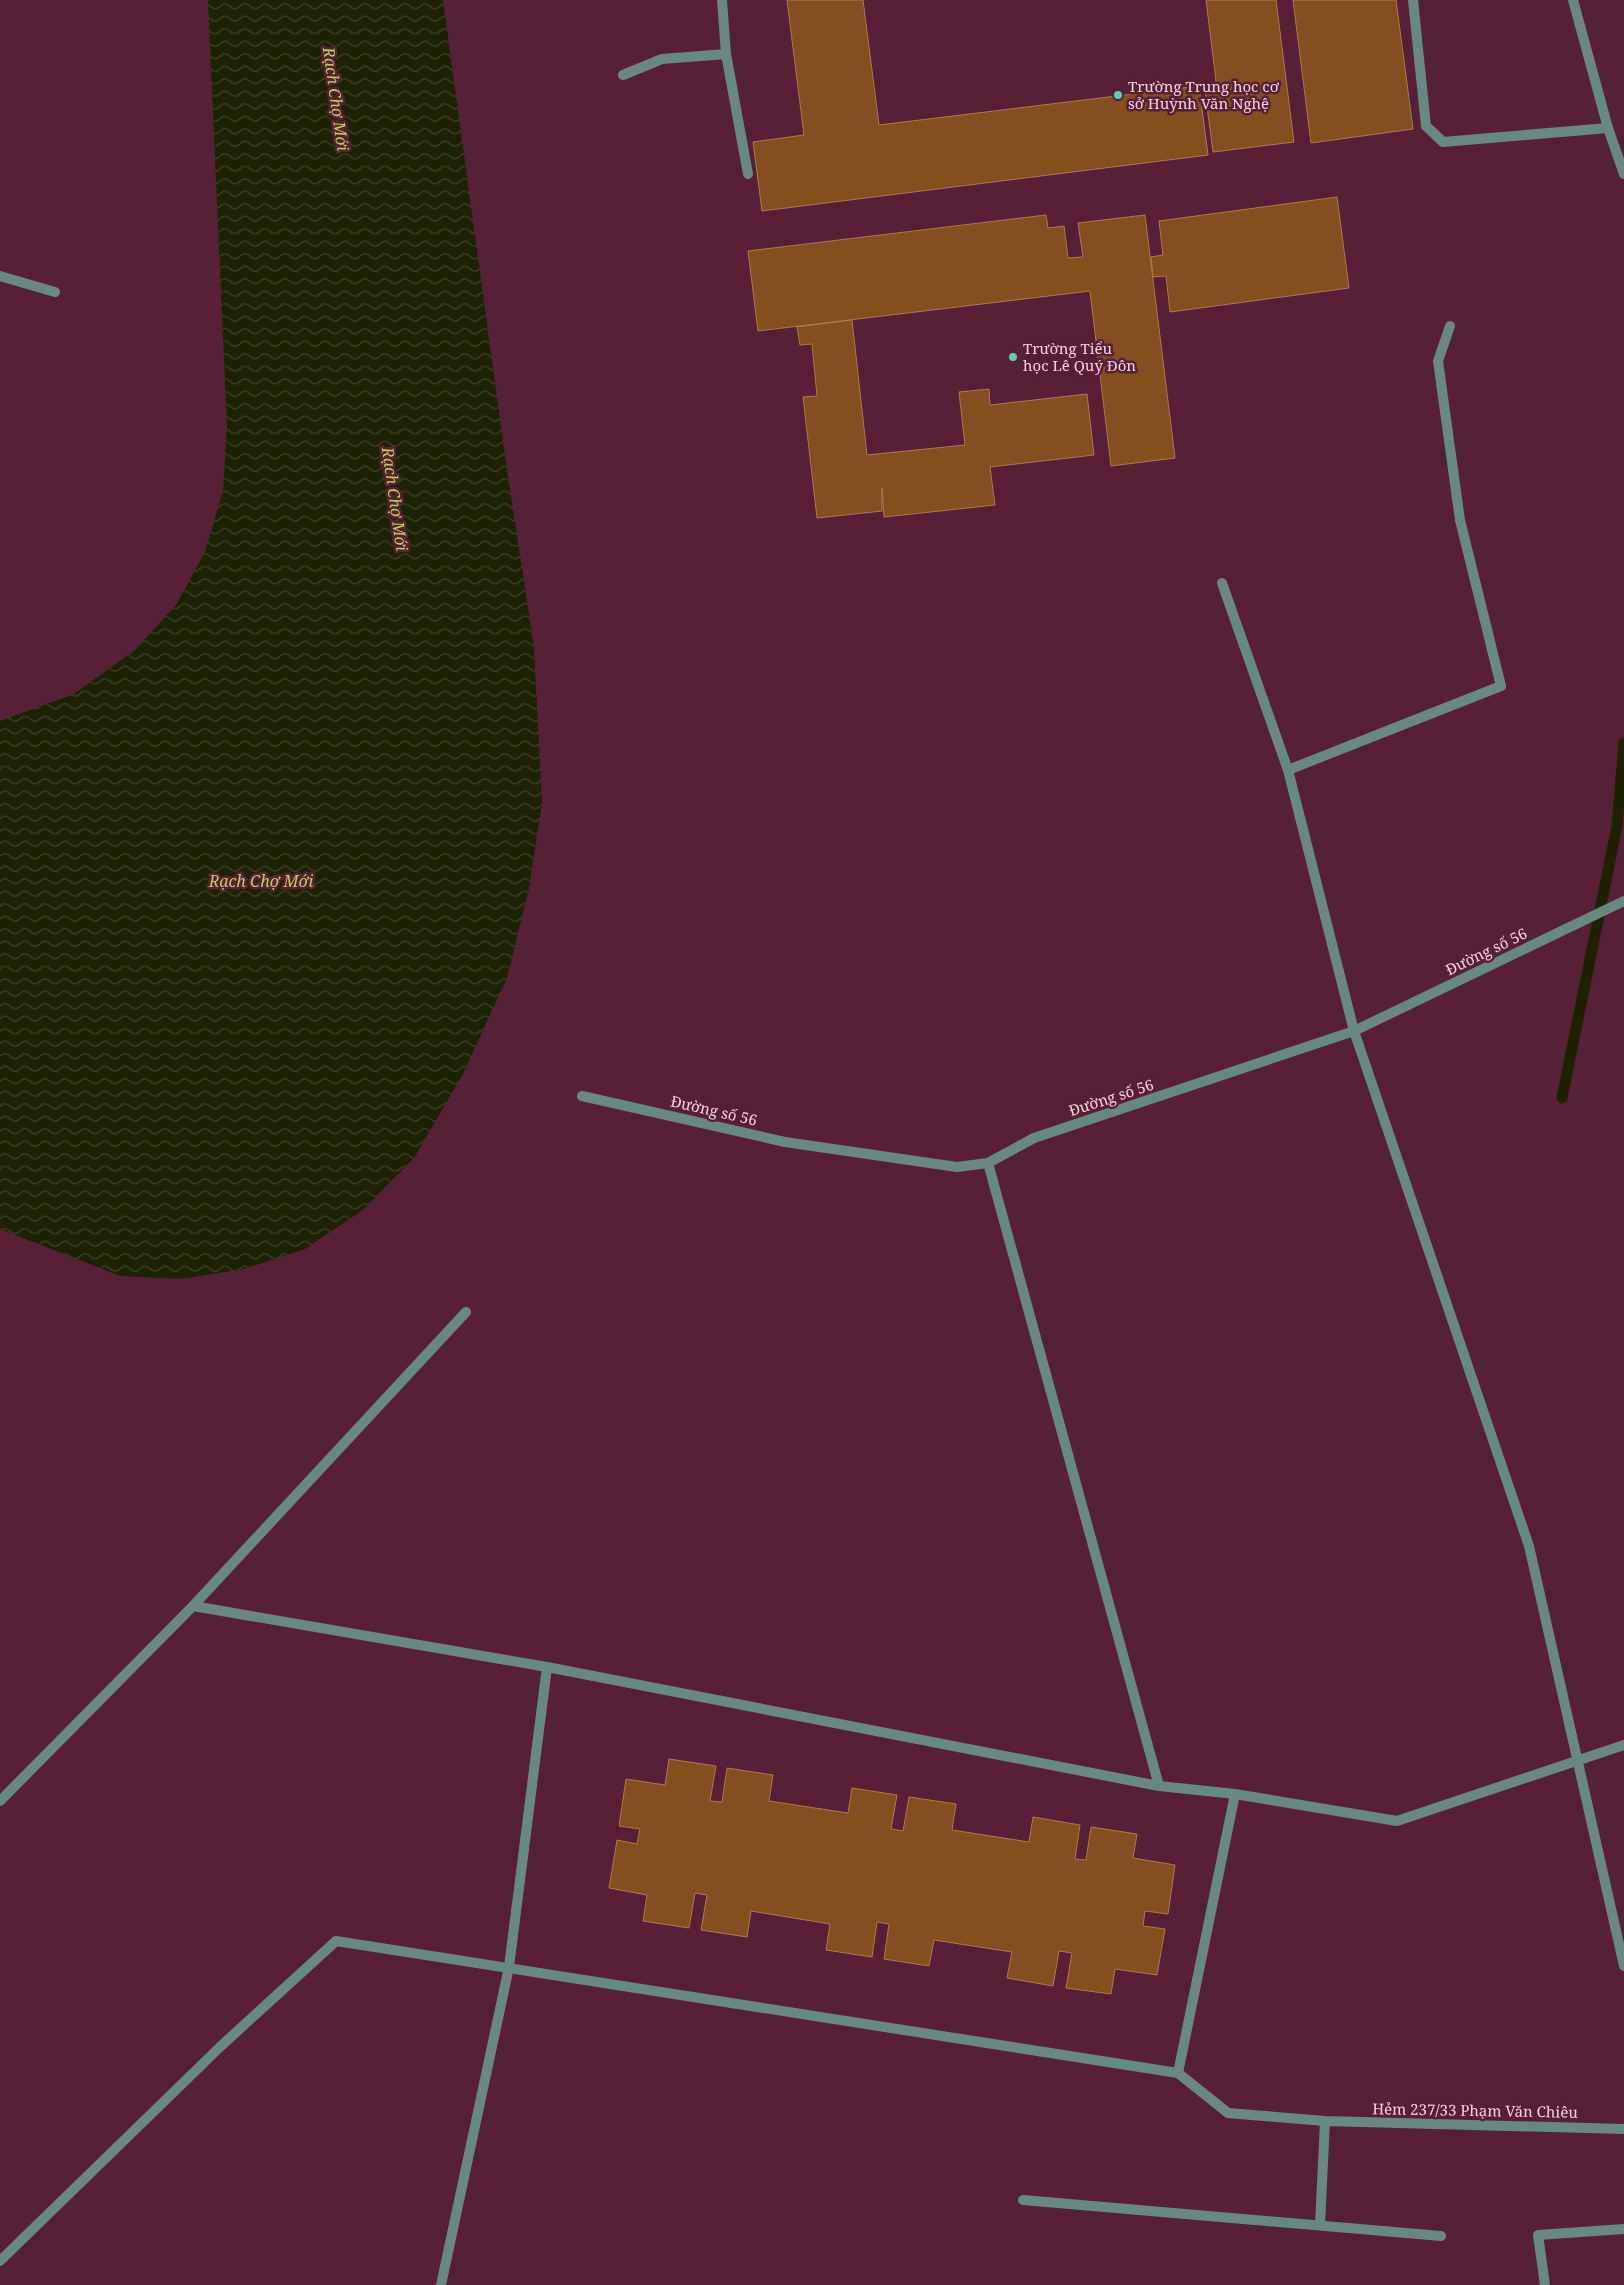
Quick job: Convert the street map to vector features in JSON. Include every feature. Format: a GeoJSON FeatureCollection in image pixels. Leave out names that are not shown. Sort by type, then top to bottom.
{"type":"FeatureCollection","features":[{"type":"Feature","properties":{"kind":"street"},"geometry":{"type":"LineString","coordinates":[[722,0],[726,54],[748,174]]}},
{"type":"Feature","properties":{"kind":"street"},"geometry":{"type":"LineString","coordinates":[[1413,0],[1426,126],[1443,142],[1608,128]]}},
{"type":"Feature","properties":{"kind":"street"},"geometry":{"type":"LineString","coordinates":[[1573,0],[1608,128],[1624,174]]}},
{"type":"Feature","properties":{"kind":"street"},"geometry":{"type":"LineString","coordinates":[[623,75],[662,59],[726,54]]}},
{"type":"Feature","properties":{"kind":"street"},"geometry":{"type":"LineString","coordinates":[[0,276],[54,292]]}},
{"type":"Feature","properties":{"kind":"street"},"geometry":{"type":"LineString","coordinates":[[1288,770],[1501,686],[1460,520],[1438,361],[1450,326]]}},
{"type":"Feature","properties":{"kind":"street"},"geometry":{"type":"LineString","coordinates":[[1222,583],[1288,770],[1354,1031],[1529,1546],[1624,1966]]}},
{"type":"Feature","properties":{"kind":"street","name":"Đường số 56"},"geometry":{"type":"LineString","coordinates":[[582,1096],[785,1142],[957,1167],[988,1163],[1034,1138],[1354,1031],[1624,901]]}},
{"type":"Feature","properties":{"kind":"street"},"geometry":{"type":"LineString","coordinates":[[988,1163],[1160,1786]]}},
{"type":"Feature","properties":{"kind":"street"},"geometry":{"type":"LineString","coordinates":[[0,1800],[193,1606],[466,1312]]}},
{"type":"Feature","properties":{"kind":"street"},"geometry":{"type":"LineString","coordinates":[[193,1606],[547,1666],[1160,1786],[1235,1794],[1397,1821],[1624,1745]]}},
{"type":"Feature","properties":{"kind":"street"},"geometry":{"type":"LineString","coordinates":[[441,2285],[509,1967],[547,1666]]}},
{"type":"Feature","properties":{"kind":"street"},"geometry":{"type":"LineString","coordinates":[[0,2261],[221,2046],[336,1941],[1178,2073],[1235,1794]]}},
{"type":"Feature","properties":{"kind":"street","name":"Hẻm 237/33 Phạm Văn Chiêu"},"geometry":{"type":"LineString","coordinates":[[1178,2073],[1228,2113],[1325,2121],[1624,2129]]}},
{"type":"Feature","properties":{"kind":"street"},"geometry":{"type":"LineString","coordinates":[[1320,2225],[1325,2121]]}},
{"type":"Feature","properties":{"kind":"street"},"geometry":{"type":"LineString","coordinates":[[1023,2200],[1441,2236]]}},
{"type":"Feature","properties":{"kind":"street"},"geometry":{"type":"LineString","coordinates":[[1545,2285],[1538,2235],[1624,2229]]}},
{"type":"Feature","properties":{"kind":"water","name":"Rạch Chợ Mới"},"geometry":{"type":"Polygon","coordinates":[[[208,0],[443,0],[505,456],[534,647],[542,804],[529,888],[507,978],[463,1074],[414,1158],[363,1210],[305,1249],[244,1269],[181,1279],[120,1276],[0,1229],[0,721],[74,694],[135,650],[176,605],[205,552],[223,491],[227,427],[208,0]]]}},
{"type":"Feature","properties":{"kind":"building"},"geometry":{"type":"Polygon","coordinates":[[[787,0],[863,0],[879,125],[1199,86],[1208,155],[762,211],[753,142],[804,135],[787,0]]]}},
{"type":"Feature","properties":{"kind":"building"},"geometry":{"type":"Polygon","coordinates":[[[1206,0],[1276,0],[1294,142],[1213,152],[1205,91],[1217,89],[1206,0]]]}},
{"type":"Feature","properties":{"kind":"building"},"geometry":{"type":"Polygon","coordinates":[[[1293,0],[1396,0],[1413,129],[1311,143],[1293,0]]]}},
{"type":"Feature","properties":{"kind":"building"},"geometry":{"type":"Polygon","coordinates":[[[1337,197],[1349,288],[1170,312],[1166,276],[1153,277],[1151,257],[1163,255],[1159,221],[1337,197]]]}},
{"type":"Feature","properties":{"kind":"building"},"geometry":{"type":"Polygon","coordinates":[[[1046,215],[1048,228],[1064,226],[1068,258],[1083,257],[1078,223],[1145,215],[1175,458],[1111,466],[1090,291],[758,331],[748,251],[1046,215]]]}},
{"type":"Feature","properties":{"kind":"building"},"geometry":{"type":"Polygon","coordinates":[[[852,320],[867,455],[965,445],[959,392],[989,389],[990,405],[1087,394],[1094,455],[990,467],[995,505],[884,517],[882,488],[882,511],[817,518],[803,397],[817,396],[812,344],[800,345],[797,327],[852,320]]]}},
{"type":"Feature","properties":{"kind":"building"},"geometry":{"type":"Polygon","coordinates":[[[669,1759],[716,1766],[710,1801],[722,1802],[727,1768],[773,1775],[769,1801],[848,1813],[852,1788],[897,1795],[891,1829],[903,1831],[909,1797],[956,1804],[952,1830],[1029,1842],[1033,1817],[1080,1825],[1075,1859],[1086,1860],[1091,1827],[1137,1834],[1133,1858],[1175,1865],[1168,1914],[1145,1911],[1143,1926],[1165,1929],[1157,1975],[1115,1969],[1111,1994],[1066,1988],[1072,1953],[1059,1951],[1053,1986],[1007,1978],[1012,1952],[934,1940],[929,1966],[884,1959],[889,1924],[877,1922],[872,1957],[826,1950],[830,1924],[751,1911],[747,1937],[701,1930],[707,1895],[695,1893],[689,1928],[643,1921],[647,1895],[609,1888],[617,1840],[637,1844],[640,1829],[619,1826],[626,1779],[665,1785],[669,1759]]]}},
{"type":"Feature","properties":{"kind":"waterway"},"geometry":{"type":"LineString","coordinates":[[1562,1098],[1617,826],[1624,743]]}},
{"type":"Feature","properties":{"kind":"place","name":"Trường Trung học cơ sở Huỳnh Văn Nghệ"},"geometry":{"type":"Point","coordinates":[1118,95]}},
{"type":"Feature","properties":{"kind":"place","name":"Trường Tiểu học Lê Quý Đôn"},"geometry":{"type":"Point","coordinates":[1013,357]}}]}
